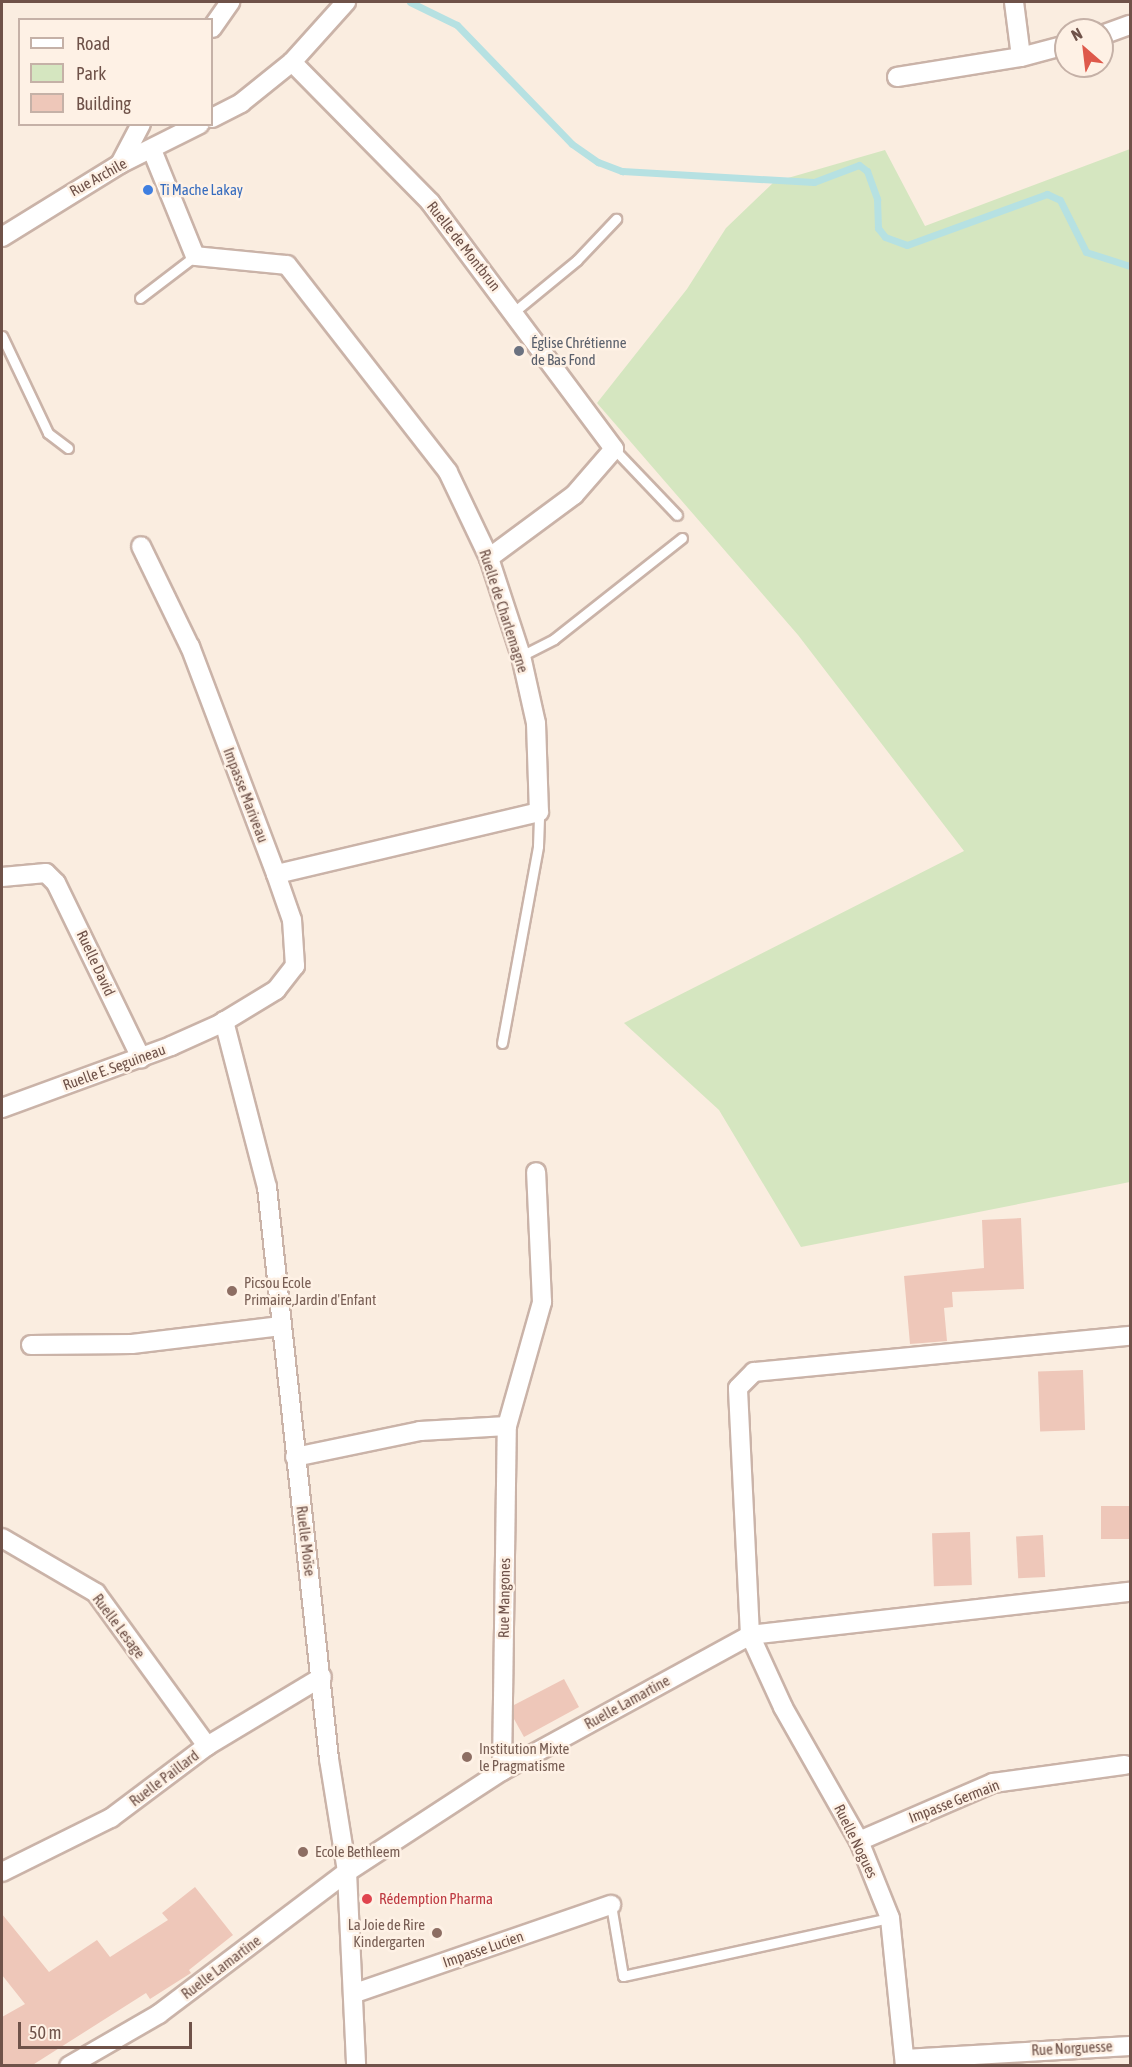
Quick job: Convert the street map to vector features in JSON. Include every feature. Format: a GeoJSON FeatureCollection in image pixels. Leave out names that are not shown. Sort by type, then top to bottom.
{"type":"FeatureCollection","features":[{"type":"Feature","properties":{"kind":"street"},"geometry":{"type":"LineString","coordinates":[[213,27],[230,2]]}},
{"type":"Feature","properties":{"kind":"street"},"geometry":{"type":"LineString","coordinates":[[213,117],[240,103],[292,62],[346,2]]}},
{"type":"Feature","properties":{"kind":"street"},"geometry":{"type":"LineString","coordinates":[[1014,2],[1021,57]]}},
{"type":"Feature","properties":{"kind":"street"},"geometry":{"type":"LineString","coordinates":[[1114,31],[1131,25]]}},
{"type":"Feature","properties":{"kind":"street"},"geometry":{"type":"LineString","coordinates":[[897,77],[1021,57],[1054,48]]}},
{"type":"Feature","properties":{"kind":"street","name":"Ruelle de Montbrun"},"geometry":{"type":"LineString","coordinates":[[292,62],[430,202],[515,311],[614,450]]}},
{"type":"Feature","properties":{"kind":"street"},"geometry":{"type":"LineString","coordinates":[[120,164],[140,126]]}},
{"type":"Feature","properties":{"kind":"street","name":"Rue Archile"},"geometry":{"type":"LineString","coordinates":[[2,237],[120,164],[196,126]]}},
{"type":"Feature","properties":{"kind":"street"},"geometry":{"type":"LineString","coordinates":[[152,150],[195,256]]}},
{"type":"Feature","properties":{"kind":"street","name":"Ruelle de Charlemagne"},"geometry":{"type":"LineString","coordinates":[[195,256],[287,265],[448,472],[489,558],[522,656],[536,723],[539,812]]}},
{"type":"Feature","properties":{"kind":"street"},"geometry":{"type":"LineString","coordinates":[[489,558],[574,495],[614,450]]}},
{"type":"Feature","properties":{"kind":"street","name":"Impasse Mariveau"},"geometry":{"type":"LineString","coordinates":[[141,546],[190,647],[292,920],[295,966],[276,990],[224,1021]]}},
{"type":"Feature","properties":{"kind":"street"},"geometry":{"type":"LineString","coordinates":[[276,874],[539,812]]}},
{"type":"Feature","properties":{"kind":"street","name":"Ruelle David"},"geometry":{"type":"LineString","coordinates":[[2,877],[46,873],[64,895],[141,1058]]}},
{"type":"Feature","properties":{"kind":"street","name":"Ruelle E. Seguineau"},"geometry":{"type":"LineString","coordinates":[[2,1108],[141,1058],[224,1021]]}},
{"type":"Feature","properties":{"kind":"street","name":"Ruelle Moïse"},"geometry":{"type":"LineString","coordinates":[[224,1021],[267,1187],[295,1457],[322,1677],[329,1759],[348,1872],[355,1993],[356,2066]]}},
{"type":"Feature","properties":{"kind":"street","name":"Rue Mangones"},"geometry":{"type":"LineString","coordinates":[[502,1771],[507,1426],[542,1302],[536,1172]]}},
{"type":"Feature","properties":{"kind":"street"},"geometry":{"type":"LineString","coordinates":[[31,1345],[132,1344],[281,1326]]}},
{"type":"Feature","properties":{"kind":"street"},"geometry":{"type":"LineString","coordinates":[[750,1635],[738,1388],[744,1379],[754,1372],[1131,1336]]}},
{"type":"Feature","properties":{"kind":"street"},"geometry":{"type":"LineString","coordinates":[[295,1457],[420,1431],[507,1426]]}},
{"type":"Feature","properties":{"kind":"street","name":"Ruelle Lesage"},"geometry":{"type":"LineString","coordinates":[[2,1538],[96,1593],[207,1746]]}},
{"type":"Feature","properties":{"kind":"street","name":"Ruelle Lamartine"},"geometry":{"type":"LineString","coordinates":[[69,2066],[159,2014],[348,1872],[502,1771],[750,1635],[1131,1592]]}},
{"type":"Feature","properties":{"kind":"street","name":"Ruelle Nogues"},"geometry":{"type":"LineString","coordinates":[[750,1635],[783,1707],[860,1841],[890,1918],[905,2062]]}},
{"type":"Feature","properties":{"kind":"street","name":"Ruelle Paillard"},"geometry":{"type":"LineString","coordinates":[[2,1872],[111,1818],[207,1746],[322,1677]]}},
{"type":"Feature","properties":{"kind":"street","name":"Impasse Germain"},"geometry":{"type":"LineString","coordinates":[[860,1841],[993,1783],[1125,1765]]}},
{"type":"Feature","properties":{"kind":"street","name":"Impasse Lucien"},"geometry":{"type":"LineString","coordinates":[[355,1993],[611,1905]]}},
{"type":"Feature","properties":{"kind":"street","name":"Rue Norguesse"},"geometry":{"type":"LineString","coordinates":[[905,2062],[1131,2046]]}},
{"type":"Feature","properties":{"kind":"lane"},"geometry":{"type":"LineString","coordinates":[[515,311],[577,260],[616,219]]}},
{"type":"Feature","properties":{"kind":"lane"},"geometry":{"type":"LineString","coordinates":[[140,298],[195,256]]}},
{"type":"Feature","properties":{"kind":"lane"},"geometry":{"type":"LineString","coordinates":[[2,336],[48,433],[68,448]]}},
{"type":"Feature","properties":{"kind":"lane"},"geometry":{"type":"LineString","coordinates":[[614,450],[676,515]]}},
{"type":"Feature","properties":{"kind":"lane"},"geometry":{"type":"LineString","coordinates":[[522,656],[554,639],[682,538]]}},
{"type":"Feature","properties":{"kind":"lane"},"geometry":{"type":"LineString","coordinates":[[502,1043],[538,846],[539,812]]}},
{"type":"Feature","properties":{"kind":"lane"},"geometry":{"type":"LineString","coordinates":[[611,1905],[622,1976],[890,1918]]}},
{"type":"Feature","properties":{"kind":"green space"},"geometry":{"type":"Polygon","coordinates":[[[1130,149],[1130,1182],[801,1247],[719,1110],[624,1023],[964,851],[798,635],[597,403],[687,289],[726,228],[774,182],[885,150],[925,226],[1130,149]]]}},
{"type":"Feature","properties":{"kind":"building"},"geometry":{"type":"Polygon","coordinates":[[[1021,1218],[1024,1289],[952,1292],[953,1307],[944,1308],[947,1341],[910,1344],[904,1276],[984,1268],[982,1220],[1021,1218]]]}},
{"type":"Feature","properties":{"kind":"building"},"geometry":{"type":"Polygon","coordinates":[[[1083,1370],[1085,1430],[1040,1432],[1038,1372],[1083,1370]]]}},
{"type":"Feature","properties":{"kind":"building"},"geometry":{"type":"Polygon","coordinates":[[[1101,1506],[1130,1506],[1130,1539],[1101,1539],[1101,1506]]]}},
{"type":"Feature","properties":{"kind":"building"},"geometry":{"type":"Polygon","coordinates":[[[970,1532],[972,1585],[934,1586],[932,1533],[970,1532]]]}},
{"type":"Feature","properties":{"kind":"building"},"geometry":{"type":"Polygon","coordinates":[[[1043,1535],[1045,1577],[1018,1578],[1016,1536],[1043,1535]]]}},
{"type":"Feature","properties":{"kind":"building"},"geometry":{"type":"Polygon","coordinates":[[[564,1679],[579,1707],[524,1737],[514,1719],[514,1705],[564,1679]]]}},
{"type":"Feature","properties":{"kind":"building"},"geometry":{"type":"Polygon","coordinates":[[[195,1887],[233,1935],[189,1970],[191,1973],[150,1999],[146,1993],[31,2066],[2,2066],[2,2017],[25,2004],[2,1975],[2,1914],[49,1972],[97,1940],[110,1957],[168,1920],[162,1913],[195,1887]]]}},
{"type":"Feature","properties":{"kind":"waterway"},"geometry":{"type":"LineString","coordinates":[[410,2],[457,25],[572,144],[598,162],[622,171],[814,182],[859,165],[867,171],[877,199],[878,228],[885,237],[907,245],[1047,194],[1060,200],[1086,252],[1130,266]]}},
{"type":"Feature","properties":{"kind":"place","name":"Ti Mache Lakay"},"geometry":{"type":"Point","coordinates":[148,190]}},
{"type":"Feature","properties":{"kind":"place","name":"Église Chrétienne de Bas Fond"},"geometry":{"type":"Point","coordinates":[519,351]}},
{"type":"Feature","properties":{"kind":"place","name":"Picsou Ecole Primaire,Jardin d'Enfant"},"geometry":{"type":"Point","coordinates":[232,1291]}},
{"type":"Feature","properties":{"kind":"place","name":"Institution Mixte le Pragmatisme"},"geometry":{"type":"Point","coordinates":[467,1757]}},
{"type":"Feature","properties":{"kind":"place","name":"Ecole Bethleem"},"geometry":{"type":"Point","coordinates":[303,1852]}},
{"type":"Feature","properties":{"kind":"place","name":"Rédemption Pharma"},"geometry":{"type":"Point","coordinates":[367,1899]}},
{"type":"Feature","properties":{"kind":"place","name":"La Joie de Rire Kindergarten"},"geometry":{"type":"Point","coordinates":[437,1933]}}]}
